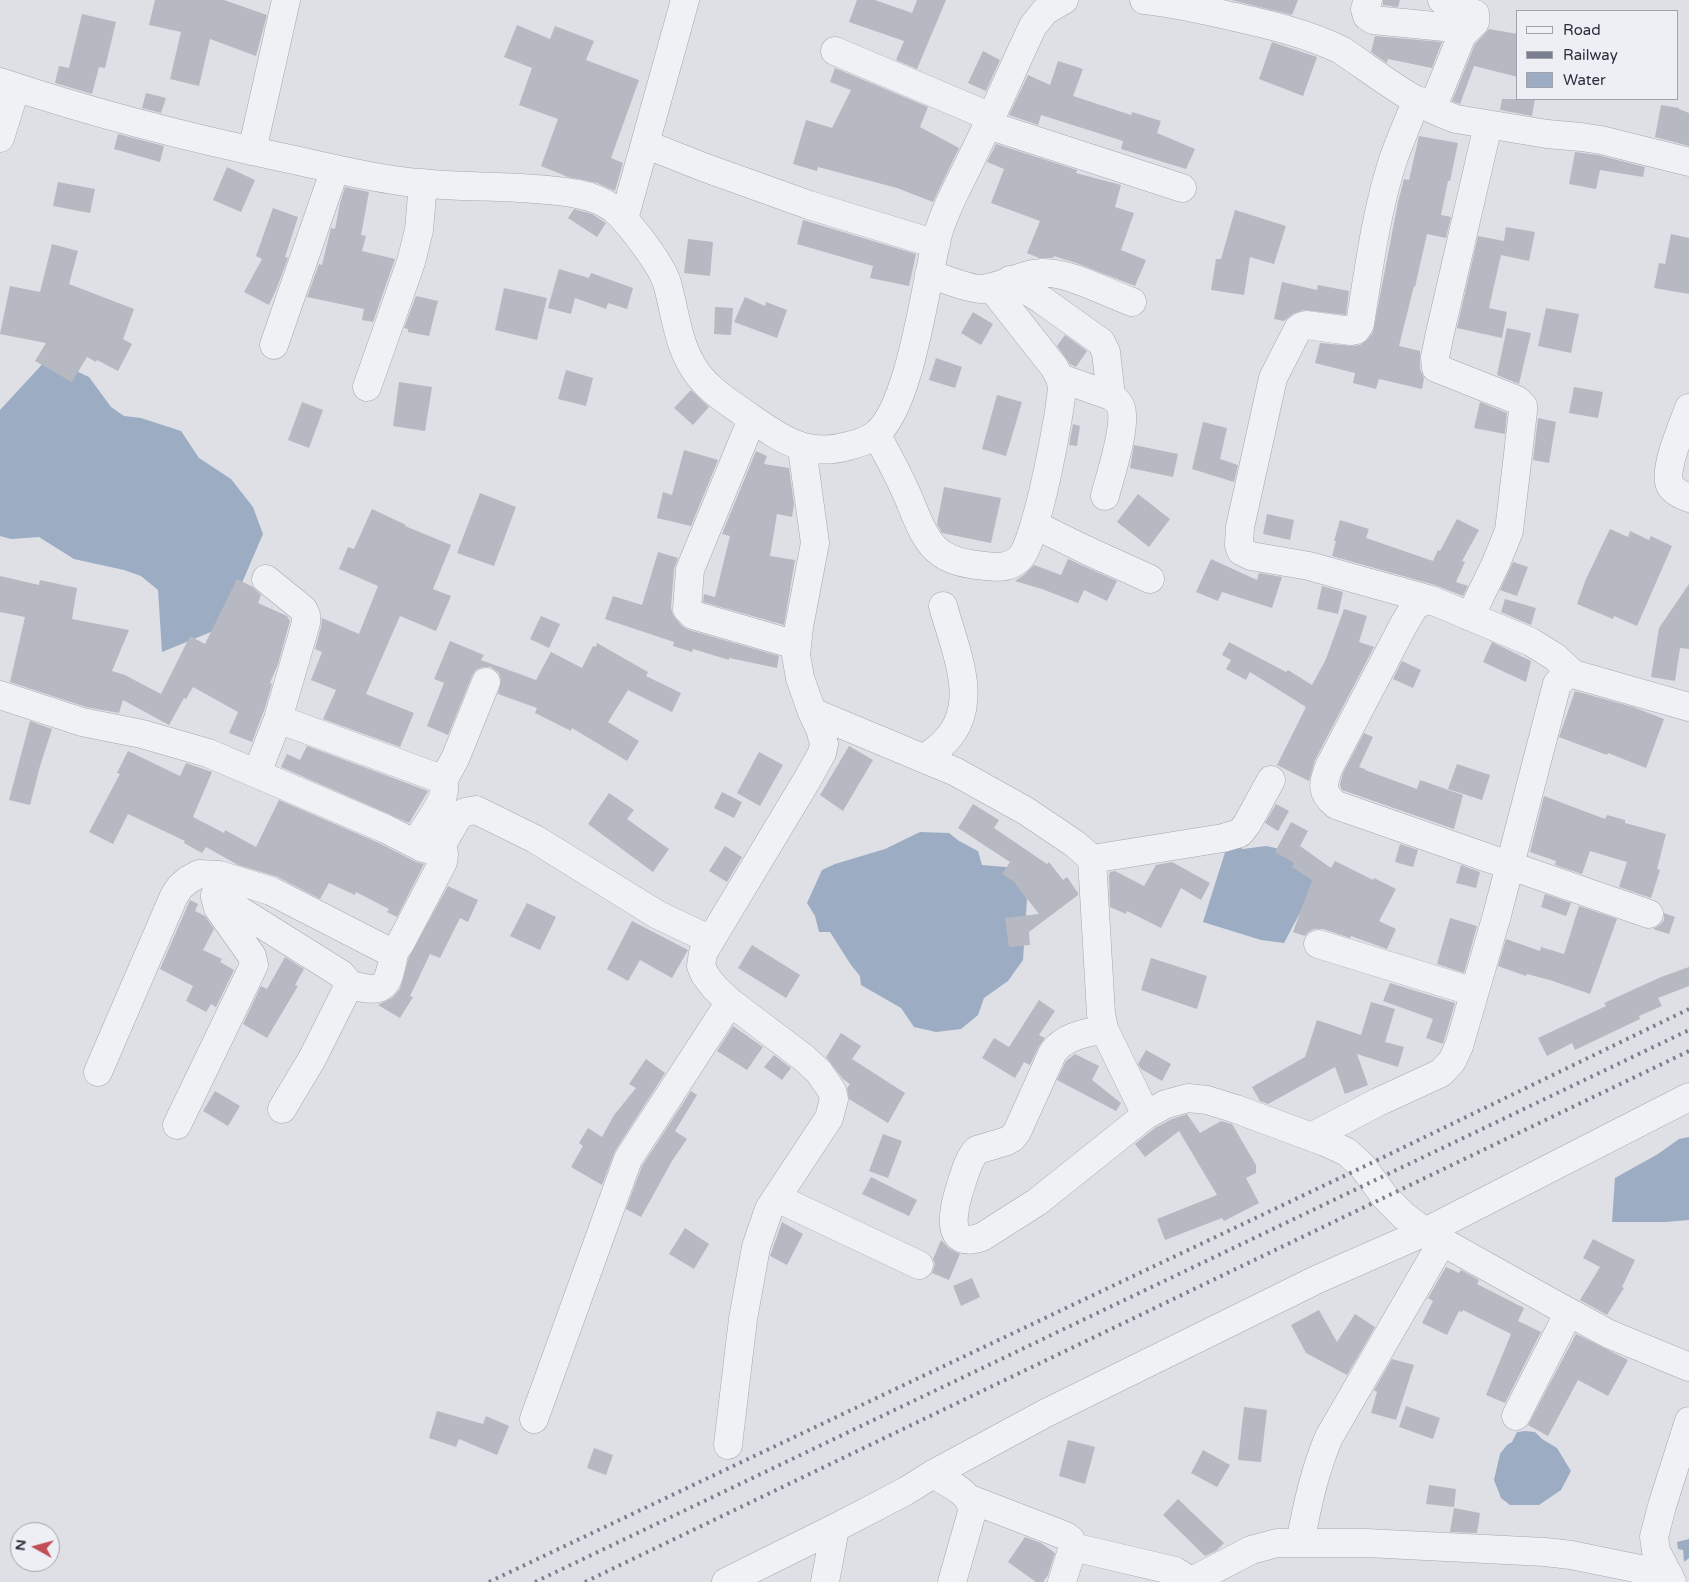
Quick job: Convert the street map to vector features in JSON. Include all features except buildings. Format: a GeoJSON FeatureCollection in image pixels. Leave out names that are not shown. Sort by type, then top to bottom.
{"type":"FeatureCollection","features":[{"type":"Feature","properties":{"kind":"street"},"geometry":{"type":"LineString","coordinates":[[624,219],[686,0]]}},
{"type":"Feature","properties":{"kind":"street"},"geometry":{"type":"LineString","coordinates":[[1144,0],[1183,5],[1277,27],[1328,44],[1342,50],[1424,104],[1456,118],[1547,134],[1594,139],[1689,162]]}},
{"type":"Feature","properties":{"kind":"street"},"geometry":{"type":"LineString","coordinates":[[1368,0],[1365,10],[1373,20],[1455,28],[1462,35]]}},
{"type":"Feature","properties":{"kind":"street"},"geometry":{"type":"LineString","coordinates":[[1442,0],[1475,14],[1475,22],[1462,35],[1393,158],[1380,206],[1360,324],[1356,330],[1352,331],[1302,326],[1298,329],[1281,361],[1266,407],[1240,527],[1239,545],[1241,551],[1251,556],[1309,566],[1431,600],[1531,642],[1549,652],[1573,674],[1689,707]]}},
{"type":"Feature","properties":{"kind":"street"},"geometry":{"type":"LineString","coordinates":[[252,151],[281,1]]}},
{"type":"Feature","properties":{"kind":"street"},"geometry":{"type":"LineString","coordinates":[[0,138],[8,84],[182,135],[335,169],[388,179],[423,183],[533,189],[582,194],[613,208],[624,219],[659,265],[666,280],[677,329],[694,370],[714,392],[778,437],[802,448],[817,451],[837,450],[861,443],[876,434],[888,421],[908,370],[936,244],[948,206],[1033,26],[1045,11],[1060,1]]}},
{"type":"Feature","properties":{"kind":"street"},"geometry":{"type":"LineString","coordinates":[[836,51],[989,121],[1182,188]]}},
{"type":"Feature","properties":{"kind":"street"},"geometry":{"type":"LineString","coordinates":[[1470,616],[1496,563],[1509,531],[1523,411],[1523,406],[1517,400],[1436,368],[1435,364],[1444,313],[1488,125]]}},
{"type":"Feature","properties":{"kind":"street"},"geometry":{"type":"LineString","coordinates":[[645,144],[809,205],[936,244]]}},
{"type":"Feature","properties":{"kind":"street"},"geometry":{"type":"LineString","coordinates":[[274,345],[335,169]]}},
{"type":"Feature","properties":{"kind":"street"},"geometry":{"type":"LineString","coordinates":[[367,387],[412,262],[418,230],[423,183]]}},
{"type":"Feature","properties":{"kind":"street"},"geometry":{"type":"LineString","coordinates":[[929,274],[982,289],[1028,274],[1051,273],[1067,277],[1132,302]]}},
{"type":"Feature","properties":{"kind":"street"},"geometry":{"type":"LineString","coordinates":[[876,434],[928,540],[942,555],[958,561],[994,567],[1015,563],[1023,556],[1028,548],[1035,525],[1044,487],[1061,394],[1060,378],[1001,283]]}},
{"type":"Feature","properties":{"kind":"street"},"geometry":{"type":"LineString","coordinates":[[1001,283],[1057,310],[1101,342],[1106,352],[1111,396]]}},
{"type":"Feature","properties":{"kind":"street"},"geometry":{"type":"LineString","coordinates":[[1060,378],[1111,396],[1121,408],[1120,434],[1105,496]]}},
{"type":"Feature","properties":{"kind":"street"},"geometry":{"type":"LineString","coordinates":[[1689,408],[1671,459],[1669,480],[1677,493],[1689,498]]}},
{"type":"Feature","properties":{"kind":"street"},"geometry":{"type":"LineString","coordinates":[[752,418],[690,570],[687,609],[693,615],[796,645]]}},
{"type":"Feature","properties":{"kind":"street"},"geometry":{"type":"LineString","coordinates":[[728,1445],[752,1261],[769,1209],[829,1118],[834,1099],[832,1091],[819,1072],[804,1058],[730,1002],[715,988],[701,966],[703,953],[822,753],[824,744],[800,678],[796,655],[796,645],[815,543],[802,448]]}},
{"type":"Feature","properties":{"kind":"street"},"geometry":{"type":"LineString","coordinates":[[1035,525],[1150,579]]}},
{"type":"Feature","properties":{"kind":"street"},"geometry":{"type":"LineString","coordinates":[[256,773],[278,719],[306,623],[306,615],[299,605],[266,578]]}},
{"type":"Feature","properties":{"kind":"street"},"geometry":{"type":"LineString","coordinates":[[1431,600],[1416,604],[1404,624],[1329,767],[1324,780],[1326,794],[1336,804],[1650,914]]}},
{"type":"Feature","properties":{"kind":"street"},"geometry":{"type":"LineString","coordinates":[[924,758],[940,749],[950,736],[958,724],[964,698],[962,676],[943,606]]}},
{"type":"Feature","properties":{"kind":"street"},"geometry":{"type":"LineString","coordinates":[[1311,1137],[1447,1068],[1459,1046],[1510,864],[1557,684],[1566,676],[1573,674]]}},
{"type":"Feature","properties":{"kind":"street"},"geometry":{"type":"LineString","coordinates":[[442,782],[455,759],[486,682]]}},
{"type":"Feature","properties":{"kind":"street"},"geometry":{"type":"LineString","coordinates":[[0,695],[82,722],[142,734],[208,753],[432,850],[438,849],[442,844],[458,817],[465,812],[476,810],[535,839],[658,915],[712,940]]}},
{"type":"Feature","properties":{"kind":"street"},"geometry":{"type":"LineString","coordinates":[[812,712],[956,772],[1026,811],[1075,844],[1092,859],[1100,994],[1104,1029],[1146,1115]]}},
{"type":"Feature","properties":{"kind":"street"},"geometry":{"type":"LineString","coordinates":[[278,719],[436,777],[442,782],[444,786],[442,798],[415,843]]}},
{"type":"Feature","properties":{"kind":"street"},"geometry":{"type":"LineString","coordinates":[[1092,859],[1223,838],[1240,832],[1247,824],[1271,780]]}},
{"type":"Feature","properties":{"kind":"street"},"geometry":{"type":"LineString","coordinates":[[348,984],[372,990],[380,989],[385,984],[395,950],[440,867],[444,854],[442,844]]}},
{"type":"Feature","properties":{"kind":"street"},"geometry":{"type":"LineString","coordinates":[[98,1072],[174,896],[180,887],[199,874],[341,974],[348,984],[339,1008],[312,1059],[282,1109]]}},
{"type":"Feature","properties":{"kind":"street"},"geometry":{"type":"LineString","coordinates":[[217,885],[271,890],[381,949],[395,950]]}},
{"type":"Feature","properties":{"kind":"street"},"geometry":{"type":"LineString","coordinates":[[177,1125],[254,965],[252,956],[218,908],[217,885]]}},
{"type":"Feature","properties":{"kind":"street"},"geometry":{"type":"LineString","coordinates":[[1318,944],[1474,992]]}},
{"type":"Feature","properties":{"kind":"street"},"geometry":{"type":"LineString","coordinates":[[534,1419],[628,1159],[730,1002]]}},
{"type":"Feature","properties":{"kind":"street"},"geometry":{"type":"LineString","coordinates":[[1104,1029],[1082,1034],[1058,1045],[1017,1132],[1012,1138],[977,1150],[974,1154],[969,1162],[957,1197],[952,1220],[954,1230],[966,1240],[982,1237],[1037,1202],[1146,1115],[1166,1104],[1188,1098],[1207,1100],[1311,1137],[1347,1152],[1363,1167],[1385,1197],[1404,1216],[1434,1237],[1609,1334],[1689,1367]]}},
{"type":"Feature","properties":{"kind":"street"},"geometry":{"type":"LineString","coordinates":[[728,1581],[906,1490],[1046,1413],[1318,1279],[1434,1237],[1689,1097]]}},
{"type":"Feature","properties":{"kind":"street"},"geometry":{"type":"LineString","coordinates":[[777,1198],[919,1265]]}},
{"type":"Feature","properties":{"kind":"street"},"geometry":{"type":"LineString","coordinates":[[1300,1543],[1311,1490],[1329,1437],[1434,1237]]}},
{"type":"Feature","properties":{"kind":"street"},"geometry":{"type":"LineString","coordinates":[[1516,1416],[1569,1312]]}},
{"type":"Feature","properties":{"kind":"street"},"geometry":{"type":"LineString","coordinates":[[1670,1579],[1656,1551],[1654,1537],[1689,1422]]}},
{"type":"Feature","properties":{"kind":"street"},"geometry":{"type":"LineString","coordinates":[[933,1474],[964,1493],[970,1499],[1058,1532],[1071,1540],[1073,1547],[1062,1582]]}},
{"type":"Feature","properties":{"kind":"street"},"geometry":{"type":"LineString","coordinates":[[952,1582],[972,1512],[970,1499]]}},
{"type":"Feature","properties":{"kind":"street"},"geometry":{"type":"LineString","coordinates":[[825,1582],[834,1528]]}},
{"type":"Feature","properties":{"kind":"street"},"geometry":{"type":"LineString","coordinates":[[1073,1547],[1175,1571],[1192,1582],[1251,1550],[1277,1543],[1366,1543],[1544,1552],[1571,1556],[1670,1579]]}},
{"type":"Feature","properties":{"kind":"water"},"geometry":{"type":"Polygon","coordinates":[[[48,358],[89,377],[111,407],[124,416],[141,418],[181,431],[199,458],[231,479],[253,507],[263,534],[223,627],[162,652],[158,590],[141,576],[124,570],[74,559],[39,537],[11,539],[0,536],[0,410],[48,358]]]}},
{"type":"Feature","properties":{"kind":"water"},"geometry":{"type":"Polygon","coordinates":[[[920,832],[949,833],[959,841],[978,851],[982,865],[1006,867],[1027,899],[1023,960],[1008,981],[984,998],[978,1015],[961,1029],[936,1032],[914,1027],[901,1008],[861,985],[860,976],[830,932],[819,932],[815,916],[807,903],[822,870],[835,864],[885,849],[920,832]]]}},
{"type":"Feature","properties":{"kind":"water"},"geometry":{"type":"Polygon","coordinates":[[[1228,843],[1243,849],[1266,846],[1314,856],[1313,888],[1284,943],[1261,940],[1203,922],[1228,843]]]}},
{"type":"Feature","properties":{"kind":"water"},"geometry":{"type":"Polygon","coordinates":[[[1689,1137],[1689,1220],[1612,1222],[1615,1178],[1658,1154],[1679,1139],[1689,1137]]]}},
{"type":"Feature","properties":{"kind":"water"},"geometry":{"type":"Polygon","coordinates":[[[1517,1432],[1535,1432],[1542,1439],[1557,1448],[1571,1471],[1561,1490],[1539,1505],[1510,1505],[1501,1498],[1494,1480],[1500,1454],[1512,1442],[1517,1432]]]}},
{"type":"Feature","properties":{"kind":"water"},"geometry":{"type":"Polygon","coordinates":[[[1689,1539],[1689,1558],[1684,1562],[1683,1550],[1678,1549],[1677,1542],[1689,1539]]]}},
{"type":"Feature","properties":{"kind":"railway"},"geometry":{"type":"LineString","coordinates":[[489,1582],[1363,1167],[1689,1009]]}},
{"type":"Feature","properties":{"kind":"railway"},"geometry":{"type":"LineString","coordinates":[[535,1582],[1689,1030]]}},
{"type":"Feature","properties":{"kind":"railway"},"geometry":{"type":"LineString","coordinates":[[585,1582],[1689,1051]]}}]}
